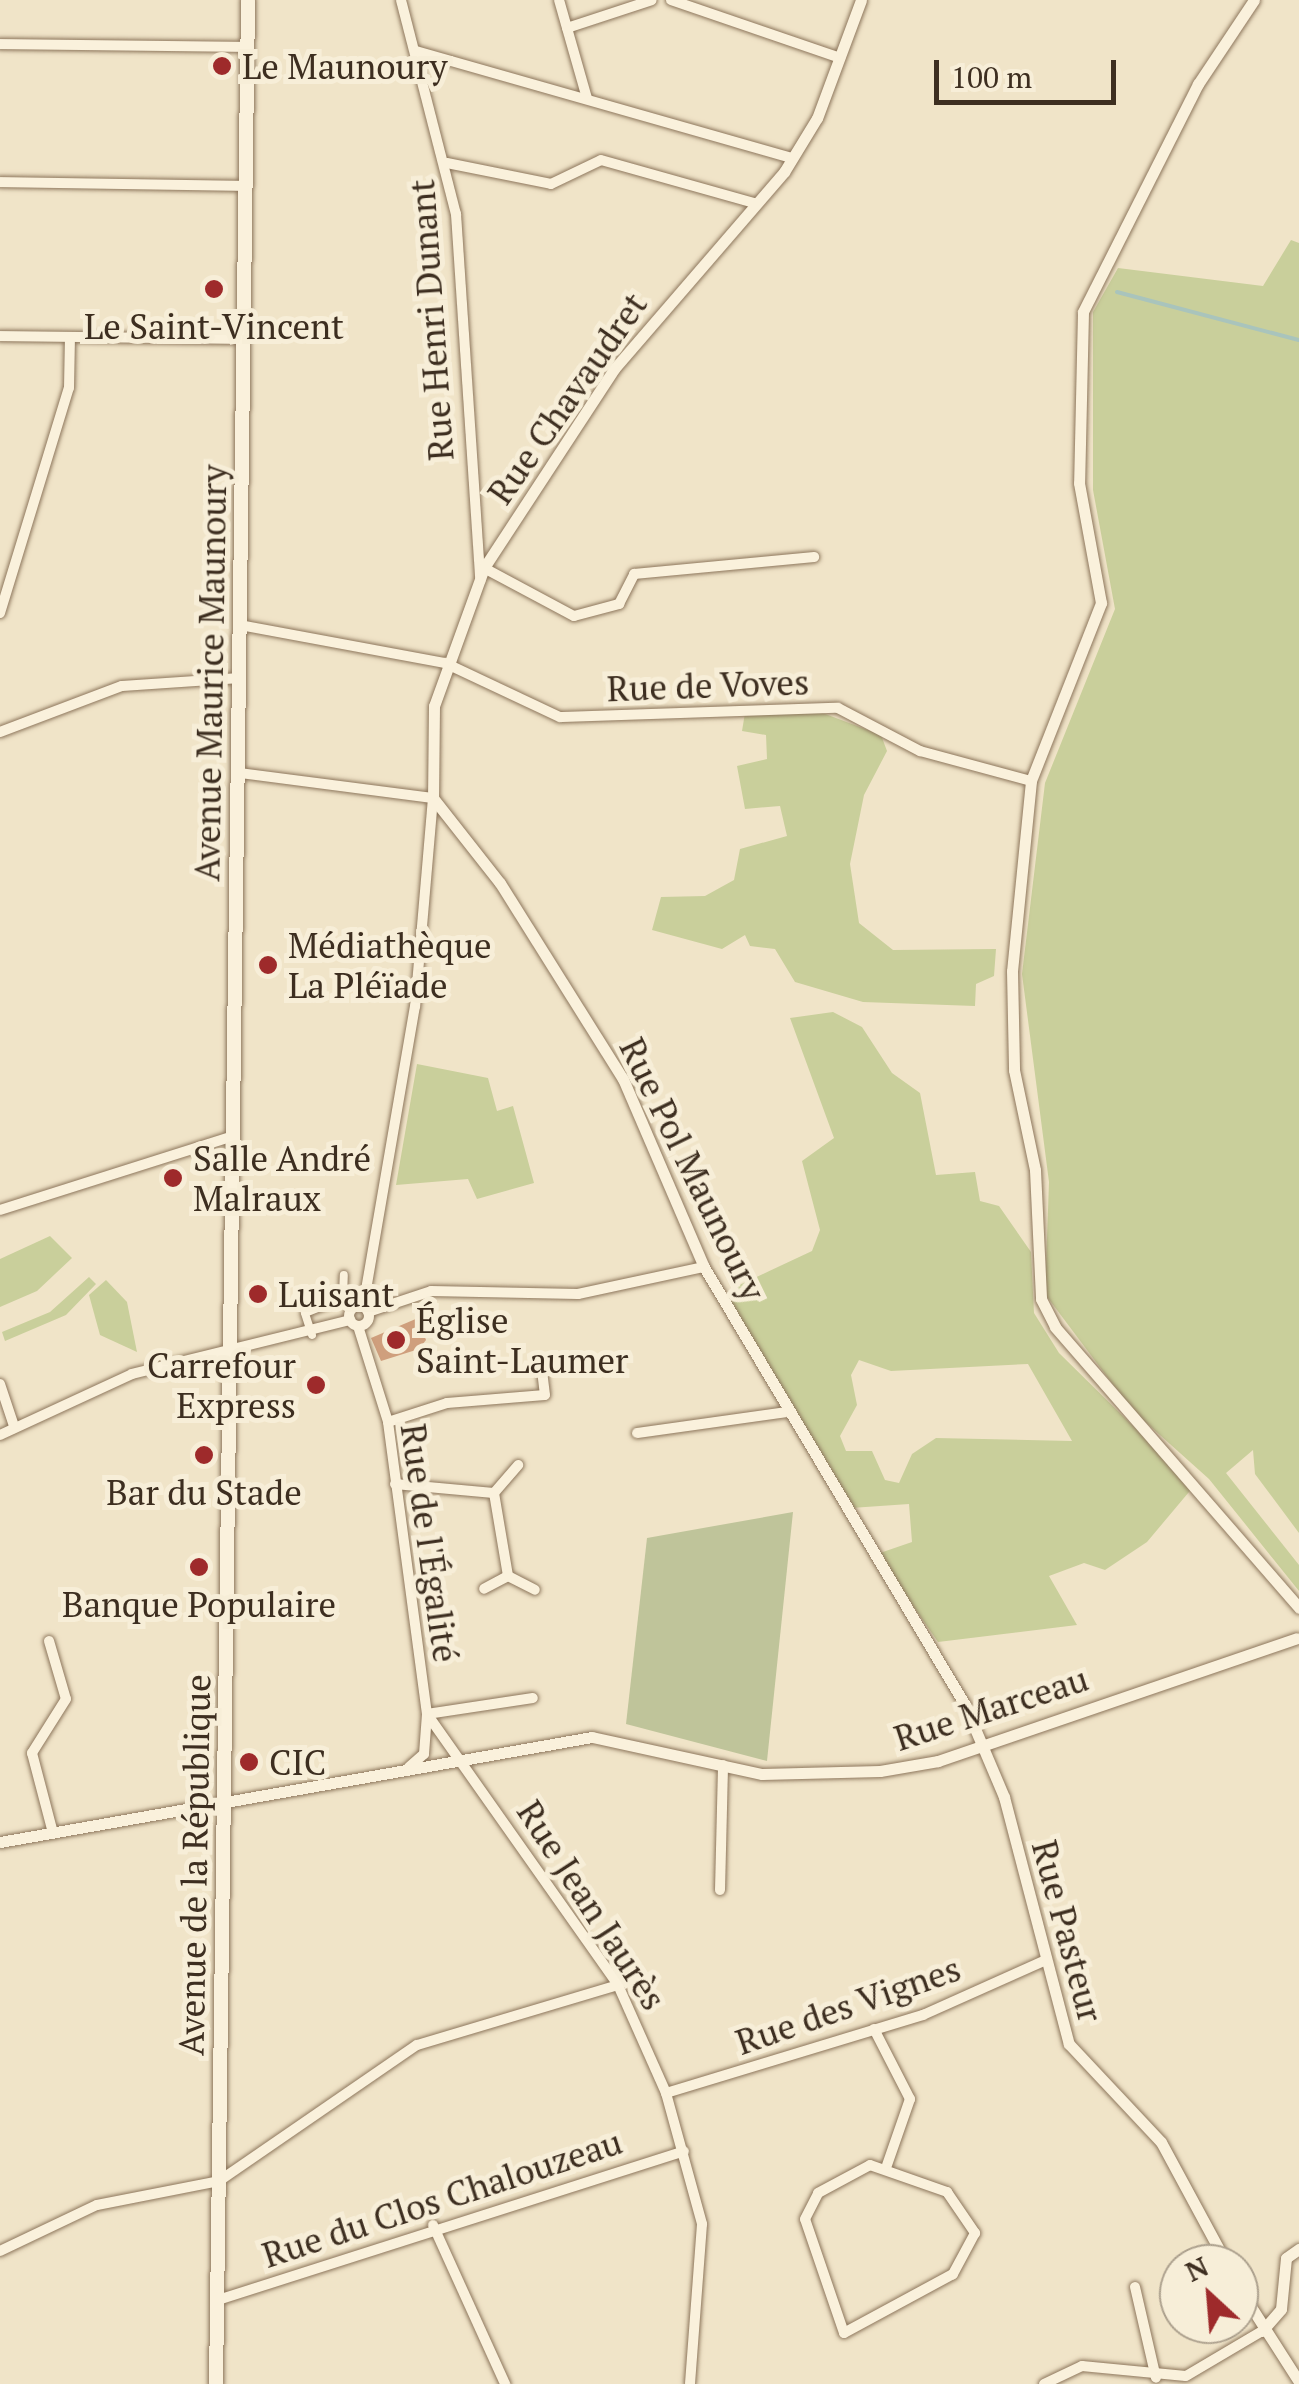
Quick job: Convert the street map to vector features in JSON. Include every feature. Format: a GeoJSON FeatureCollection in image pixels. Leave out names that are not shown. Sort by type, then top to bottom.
{"type":"FeatureCollection","features":[{"type":"Feature","properties":{"kind":"main road","name":"Avenue Maurice Maunoury"},"geometry":{"type":"LineString","coordinates":[[230,1347],[248,0]]}},
{"type":"Feature","properties":{"kind":"main road","name":"Avenue de la République"},"geometry":{"type":"LineString","coordinates":[[216,2384],[230,1347]]}},
{"type":"Feature","properties":{"kind":"street","name":"Rue Henri Dunant"},"geometry":{"type":"LineString","coordinates":[[401,0],[447,162],[482,574]]}},
{"type":"Feature","properties":{"kind":"street"},"geometry":{"type":"LineString","coordinates":[[559,0],[588,98]]}},
{"type":"Feature","properties":{"kind":"street"},"geometry":{"type":"LineString","coordinates":[[567,28],[652,0]]}},
{"type":"Feature","properties":{"kind":"street"},"geometry":{"type":"LineString","coordinates":[[672,0],[838,63]]}},
{"type":"Feature","properties":{"kind":"street","name":"Rue Chavaudret"},"geometry":{"type":"LineString","coordinates":[[434,798],[431,735],[445,663],[482,574],[614,369],[792,158],[838,63],[862,0]]}},
{"type":"Feature","properties":{"kind":"street"},"geometry":{"type":"LineString","coordinates":[[1254,0],[1082,312],[1079,483],[1101,603],[1031,781],[1012,971],[1041,1299],[1299,1608]]}},
{"type":"Feature","properties":{"kind":"street"},"geometry":{"type":"LineString","coordinates":[[0,44],[248,48]]}},
{"type":"Feature","properties":{"kind":"street"},"geometry":{"type":"LineString","coordinates":[[416,52],[792,158]]}},
{"type":"Feature","properties":{"kind":"street"},"geometry":{"type":"LineString","coordinates":[[447,162],[551,184],[601,160],[754,203]]}},
{"type":"Feature","properties":{"kind":"street"},"geometry":{"type":"LineString","coordinates":[[0,182],[246,186]]}},
{"type":"Feature","properties":{"kind":"street"},"geometry":{"type":"LineString","coordinates":[[0,336],[244,340]]}},
{"type":"Feature","properties":{"kind":"street"},"geometry":{"type":"LineString","coordinates":[[0,613],[5,576],[68,388],[70,337]]}},
{"type":"Feature","properties":{"kind":"street"},"geometry":{"type":"LineString","coordinates":[[482,574],[574,616],[619,604],[634,574],[814,557]]}},
{"type":"Feature","properties":{"kind":"street","name":"Rue de Voves"},"geometry":{"type":"LineString","coordinates":[[240,625],[445,663],[560,718],[838,708],[920,752],[1031,781]]}},
{"type":"Feature","properties":{"kind":"street"},"geometry":{"type":"LineString","coordinates":[[0,732],[122,686],[240,678]]}},
{"type":"Feature","properties":{"kind":"street"},"geometry":{"type":"LineString","coordinates":[[0,1435],[42,1412],[230,1347],[312,1335],[354,1323],[366,1309],[417,987],[434,798],[240,773]]}},
{"type":"Feature","properties":{"kind":"street","name":"Rue Pol Maunoury"},"geometry":{"type":"LineString","coordinates":[[434,798],[500,883],[623,1079],[704,1267],[984,1744]]}},
{"type":"Feature","properties":{"kind":"street"},"geometry":{"type":"LineString","coordinates":[[0,1210],[234,1136]]}},
{"type":"Feature","properties":{"kind":"street"},"geometry":{"type":"LineString","coordinates":[[366,1309],[431,1291],[578,1294],[704,1267]]}},
{"type":"Feature","properties":{"kind":"street"},"geometry":{"type":"LineString","coordinates":[[312,1335],[305,1310],[343,1298],[344,1275]]}},
{"type":"Feature","properties":{"kind":"street","name":"Rue de l'Égalité"},"geometry":{"type":"LineString","coordinates":[[354,1323],[388,1422],[427,1714],[424,1754],[409,1767]]}},
{"type":"Feature","properties":{"kind":"street"},"geometry":{"type":"LineString","coordinates":[[388,1422],[447,1402],[545,1395],[540,1362]]}},
{"type":"Feature","properties":{"kind":"street"},"geometry":{"type":"LineString","coordinates":[[0,1384],[14,1426]]}},
{"type":"Feature","properties":{"kind":"street"},"geometry":{"type":"LineString","coordinates":[[637,1433],[786,1412]]}},
{"type":"Feature","properties":{"kind":"street"},"geometry":{"type":"LineString","coordinates":[[494,1492],[518,1465]]}},
{"type":"Feature","properties":{"kind":"street"},"geometry":{"type":"LineString","coordinates":[[395,1484],[494,1492]]}},
{"type":"Feature","properties":{"kind":"street"},"geometry":{"type":"LineString","coordinates":[[494,1492],[508,1576]]}},
{"type":"Feature","properties":{"kind":"street"},"geometry":{"type":"LineString","coordinates":[[484,1589],[508,1576]]}},
{"type":"Feature","properties":{"kind":"street"},"geometry":{"type":"LineString","coordinates":[[508,1576],[536,1590]]}},
{"type":"Feature","properties":{"kind":"street","name":"Rue Marceau"},"geometry":{"type":"LineString","coordinates":[[0,1842],[224,1804],[460,1756],[592,1737],[723,1766],[793,1776],[880,1771],[984,1744],[1298,1635]]}},
{"type":"Feature","properties":{"kind":"street"},"geometry":{"type":"LineString","coordinates":[[49,1641],[66,1699],[32,1753],[53,1833]]}},
{"type":"Feature","properties":{"kind":"street"},"geometry":{"type":"LineString","coordinates":[[427,1714],[533,1698]]}},
{"type":"Feature","properties":{"kind":"street","name":"Rue de l'Égalité"},"geometry":{"type":"LineString","coordinates":[[427,1714],[460,1756]]}},
{"type":"Feature","properties":{"kind":"street","name":"Rue Pasteur"},"geometry":{"type":"LineString","coordinates":[[984,1744],[1069,2044],[1161,2142],[1215,2244]]}},
{"type":"Feature","properties":{"kind":"street","name":"Rue Jean Jaurès"},"geometry":{"type":"LineString","coordinates":[[460,1756],[618,1985],[666,2093],[684,2151],[703,2274],[690,2384]]}},
{"type":"Feature","properties":{"kind":"street"},"geometry":{"type":"LineString","coordinates":[[720,1890],[723,1766]]}},
{"type":"Feature","properties":{"kind":"street","name":"Rue des Vignes"},"geometry":{"type":"LineString","coordinates":[[666,2093],[874,2029],[1044,1961]]}},
{"type":"Feature","properties":{"kind":"street"},"geometry":{"type":"LineString","coordinates":[[0,2251],[97,2204],[219,2180],[417,2045],[618,1985]]}},
{"type":"Feature","properties":{"kind":"street"},"geometry":{"type":"LineString","coordinates":[[874,2029],[910,2099],[888,2164]]}},
{"type":"Feature","properties":{"kind":"street","name":"Rue du Clos Chalouzeau"},"geometry":{"type":"LineString","coordinates":[[218,2300],[433,2225],[684,2151]]}},
{"type":"Feature","properties":{"kind":"street"},"geometry":{"type":"LineString","coordinates":[[870,2164],[888,2164],[960,2201],[975,2233],[970,2254],[953,2274],[844,2333],[804,2218],[808,2205],[870,2164]]}},
{"type":"Feature","properties":{"kind":"street"},"geometry":{"type":"LineString","coordinates":[[433,2225],[505,2384]]}},
{"type":"Feature","properties":{"kind":"street"},"geometry":{"type":"LineString","coordinates":[[1044,2384],[1082,2366],[1156,2378],[1199,2370],[1262,2332],[1280,2309],[1286,2258],[1299,2249]]}},
{"type":"Feature","properties":{"kind":"street"},"geometry":{"type":"LineString","coordinates":[[1135,2287],[1156,2378]]}},
{"type":"Feature","properties":{"kind":"street"},"geometry":{"type":"LineString","coordinates":[[1259,2326],[1299,2382]]}},
{"type":"Feature","properties":{"kind":"green space"},"geometry":{"type":"Polygon","coordinates":[[[1291,240],[1299,243],[1299,1533],[1255,1474],[1253,1450],[1226,1473],[1299,1565],[1299,1591],[1209,1479],[1132,1410],[1045,1294],[1049,1182],[1022,974],[1045,783],[1115,609],[1093,490],[1093,312],[1118,268],[1263,286],[1291,240]]]}},
{"type":"Feature","properties":{"kind":"green space"},"geometry":{"type":"Polygon","coordinates":[[[820,712],[881,735],[887,751],[864,795],[850,864],[859,923],[893,950],[996,949],[994,976],[976,984],[975,1006],[863,1002],[795,982],[775,949],[750,946],[745,935],[722,949],[652,930],[661,897],[705,896],[734,880],[740,849],[787,836],[780,806],[745,809],[737,766],[767,759],[766,735],[742,731],[745,713],[820,712]]]}},
{"type":"Feature","properties":{"kind":"green space"},"geometry":{"type":"Polygon","coordinates":[[[833,1012],[862,1027],[892,1073],[920,1093],[936,1175],[975,1172],[980,1201],[999,1206],[1031,1252],[1034,1313],[1059,1353],[1194,1486],[1147,1542],[1105,1570],[1084,1563],[1049,1576],[1077,1625],[938,1642],[877,1554],[912,1542],[909,1504],[851,1508],[728,1302],[733,1288],[812,1251],[820,1230],[802,1161],[834,1138],[790,1018],[833,1012]],[[859,1360],[851,1375],[857,1405],[840,1436],[846,1451],[872,1451],[885,1480],[899,1483],[912,1454],[936,1438],[1072,1441],[1028,1364],[891,1371],[859,1360]]]}},
{"type":"Feature","properties":{"kind":"green space"},"geometry":{"type":"Polygon","coordinates":[[[417,1064],[488,1078],[497,1111],[513,1106],[534,1183],[477,1199],[468,1179],[396,1185],[417,1064]]]}},
{"type":"Feature","properties":{"kind":"green space"},"geometry":{"type":"Polygon","coordinates":[[[50,1236],[72,1258],[37,1291],[0,1307],[0,1259],[50,1236]]]}},
{"type":"Feature","properties":{"kind":"green space"},"geometry":{"type":"Polygon","coordinates":[[[89,1277],[96,1284],[66,1315],[5,1341],[2,1332],[50,1312],[89,1277]]]}},
{"type":"Feature","properties":{"kind":"green space"},"geometry":{"type":"Polygon","coordinates":[[[106,1280],[127,1302],[137,1352],[100,1335],[89,1295],[106,1280]]]}},
{"type":"Feature","properties":{"kind":"green space"},"geometry":{"type":"Polygon","coordinates":[[[793,1512],[767,1761],[626,1724],[647,1538],[793,1512]]]}},
{"type":"Feature","properties":{"kind":"building","name":"Église Saint-Laumer"},"geometry":{"type":"Polygon","coordinates":[[[418,1318],[426,1340],[419,1349],[381,1361],[371,1338],[418,1318]]]}},
{"type":"Feature","properties":{"kind":"waterway"},"geometry":{"type":"LineString","coordinates":[[1117,292],[1299,340]]}},
{"type":"Feature","properties":{"kind":"place","name":"Le Maunoury"},"geometry":{"type":"Point","coordinates":[222,66]}},
{"type":"Feature","properties":{"kind":"place","name":"Le Saint-Vincent"},"geometry":{"type":"Point","coordinates":[214,289]}},
{"type":"Feature","properties":{"kind":"place","name":"Médiathèque La Pléïade"},"geometry":{"type":"Point","coordinates":[268,965]}},
{"type":"Feature","properties":{"kind":"place","name":"Salle André Malraux"},"geometry":{"type":"Point","coordinates":[173,1178]}},
{"type":"Feature","properties":{"kind":"place","name":"Luisant"},"geometry":{"type":"Point","coordinates":[258,1294]}},
{"type":"Feature","properties":{"kind":"place","name":"Église Saint-Laumer"},"geometry":{"type":"Point","coordinates":[396,1340]}},
{"type":"Feature","properties":{"kind":"place","name":"Carrefour Express"},"geometry":{"type":"Point","coordinates":[316,1385]}},
{"type":"Feature","properties":{"kind":"place","name":"Bar du Stade"},"geometry":{"type":"Point","coordinates":[204,1455]}},
{"type":"Feature","properties":{"kind":"place","name":"Banque Populaire"},"geometry":{"type":"Point","coordinates":[199,1567]}},
{"type":"Feature","properties":{"kind":"place","name":"CIC"},"geometry":{"type":"Point","coordinates":[249,1762]}}]}
